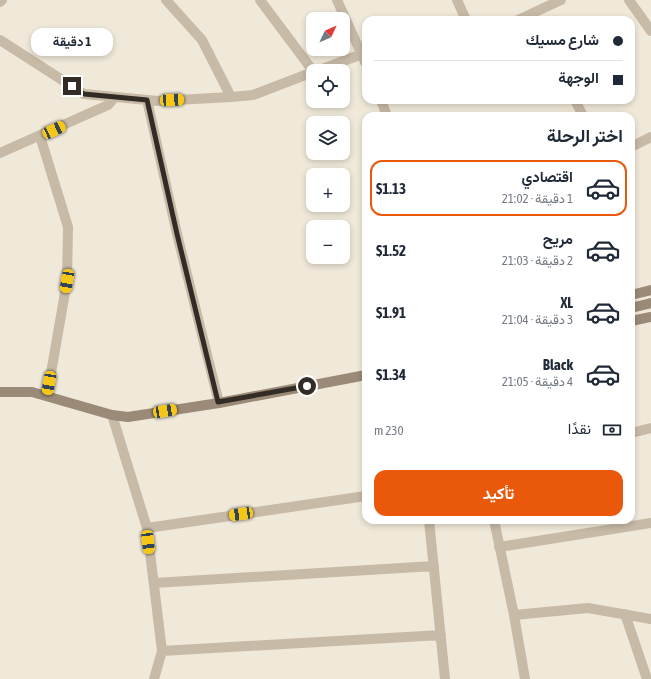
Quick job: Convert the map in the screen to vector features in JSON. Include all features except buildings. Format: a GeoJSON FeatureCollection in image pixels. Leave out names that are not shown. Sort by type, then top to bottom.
{"type":"FeatureCollection","features":[{"type":"Feature","properties":{"kind":"street"},"geometry":{"type":"LineString","coordinates":[[166,0],[202,40],[231,97]]}},
{"type":"Feature","properties":{"kind":"street"},"geometry":{"type":"LineString","coordinates":[[260,0],[307,64]]}},
{"type":"Feature","properties":{"kind":"street"},"geometry":{"type":"LineString","coordinates":[[335,64],[362,54],[337,0]]}},
{"type":"Feature","properties":{"kind":"street"},"geometry":{"type":"LineString","coordinates":[[457,0],[464,16]]}},
{"type":"Feature","properties":{"kind":"street"},"geometry":{"type":"LineString","coordinates":[[537,16],[561,0]]}},
{"type":"Feature","properties":{"kind":"street"},"geometry":{"type":"LineString","coordinates":[[629,0],[651,32]]}},
{"type":"Feature","properties":{"kind":"street"},"geometry":{"type":"LineString","coordinates":[[0,40],[84,94],[147,100],[231,97],[253,95],[306,75]]}},
{"type":"Feature","properties":{"kind":"street"},"geometry":{"type":"LineString","coordinates":[[0,153],[108,105],[115,97]]}},
{"type":"Feature","properties":{"kind":"street"},"geometry":{"type":"LineString","coordinates":[[147,100],[177,234],[218,402]]}},
{"type":"Feature","properties":{"kind":"street"},"geometry":{"type":"LineString","coordinates":[[40,136],[68,226],[67,281],[47,396]]}},
{"type":"Feature","properties":{"kind":"street"},"geometry":{"type":"LineString","coordinates":[[635,145],[651,136]]}},
{"type":"Feature","properties":{"kind":"street"},"geometry":{"type":"LineString","coordinates":[[635,294],[651,290]]}},
{"type":"Feature","properties":{"kind":"street"},"geometry":{"type":"LineString","coordinates":[[635,307],[651,303]]}},
{"type":"Feature","properties":{"kind":"street"},"geometry":{"type":"LineString","coordinates":[[635,320],[651,317]]}},
{"type":"Feature","properties":{"kind":"street"},"geometry":{"type":"LineString","coordinates":[[0,392],[23,391],[47,396],[112,415],[128,416],[218,402],[362,375]]}},
{"type":"Feature","properties":{"kind":"street"},"geometry":{"type":"LineString","coordinates":[[112,415],[147,528],[162,651],[154,679]]}},
{"type":"Feature","properties":{"kind":"street"},"geometry":{"type":"LineString","coordinates":[[635,432],[651,428]]}},
{"type":"Feature","properties":{"kind":"street"},"geometry":{"type":"LineString","coordinates":[[147,528],[362,497]]}},
{"type":"Feature","properties":{"kind":"street"},"geometry":{"type":"LineString","coordinates":[[499,547],[651,523]]}},
{"type":"Feature","properties":{"kind":"street"},"geometry":{"type":"LineString","coordinates":[[429,524],[446,679]]}},
{"type":"Feature","properties":{"kind":"street"},"geometry":{"type":"LineString","coordinates":[[495,524],[514,614],[525,679]]}},
{"type":"Feature","properties":{"kind":"street"},"geometry":{"type":"LineString","coordinates":[[154,584],[434,566]]}},
{"type":"Feature","properties":{"kind":"street"},"geometry":{"type":"LineString","coordinates":[[514,614],[588,608],[651,619]]}},
{"type":"Feature","properties":{"kind":"street"},"geometry":{"type":"LineString","coordinates":[[625,614],[647,679]]}},
{"type":"Feature","properties":{"kind":"street"},"geometry":{"type":"LineString","coordinates":[[162,651],[441,635]]}},
{"type":"Feature","properties":{"kind":"route"},"geometry":{"type":"LineString","coordinates":[[72,86],[84,94],[147,100],[177,234],[218,402],[307,386]]}}]}
